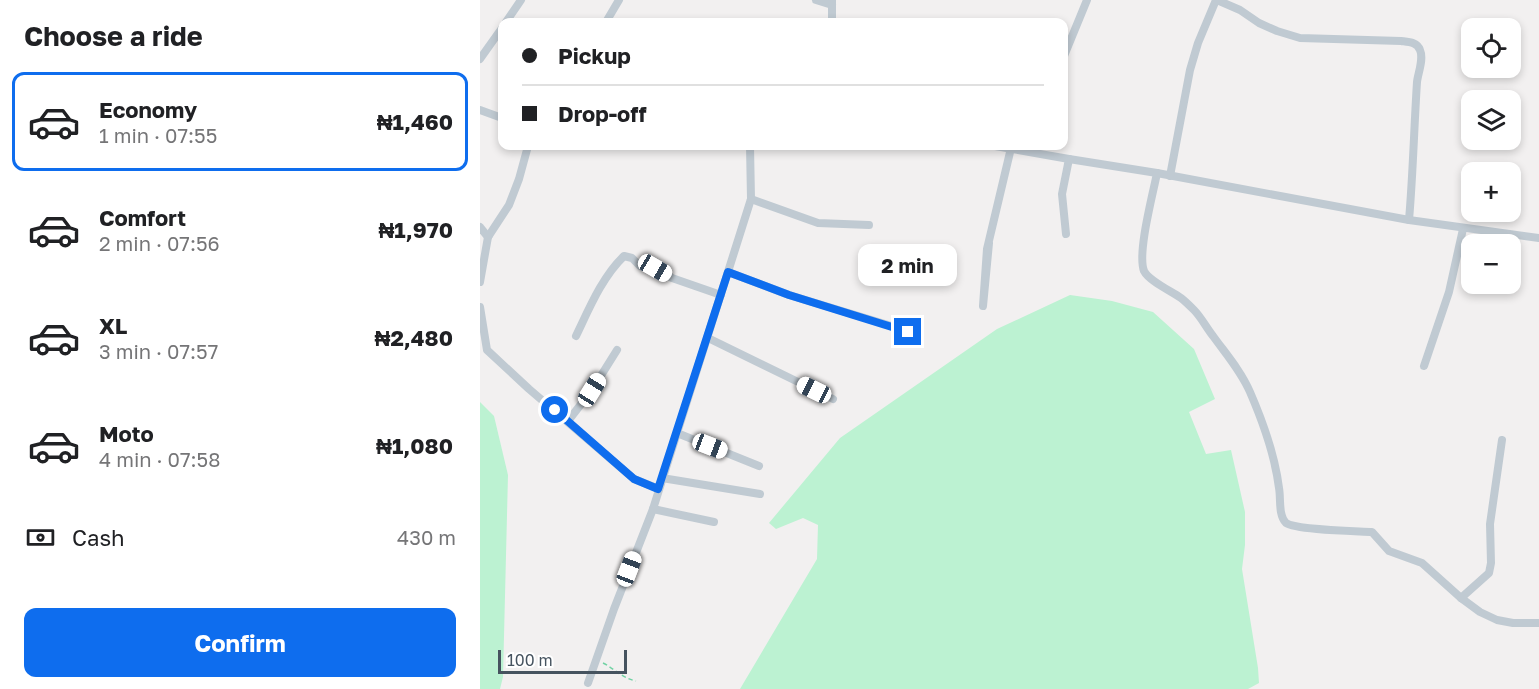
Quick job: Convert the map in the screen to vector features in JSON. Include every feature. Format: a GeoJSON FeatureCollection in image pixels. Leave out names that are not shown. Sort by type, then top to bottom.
{"type":"FeatureCollection","features":[{"type":"Feature","properties":{"kind":"street"},"geometry":{"type":"LineString","coordinates":[[509,18],[521,0]]}},
{"type":"Feature","properties":{"kind":"street"},"geometry":{"type":"LineString","coordinates":[[608,18],[619,0]]}},
{"type":"Feature","properties":{"kind":"street"},"geometry":{"type":"LineString","coordinates":[[816,0],[832,3]]}},
{"type":"Feature","properties":{"kind":"street"},"geometry":{"type":"LineString","coordinates":[[1068,46],[1087,0]]}},
{"type":"Feature","properties":{"kind":"street"},"geometry":{"type":"LineString","coordinates":[[1170,176],[1190,70],[1198,43],[1217,0],[1240,10],[1259,23],[1300,38],[1401,41],[1412,42],[1419,48],[1422,54],[1418,72],[1409,220]]}},
{"type":"Feature","properties":{"kind":"street"},"geometry":{"type":"LineString","coordinates":[[480,59],[498,34]]}},
{"type":"Feature","properties":{"kind":"street"},"geometry":{"type":"LineString","coordinates":[[480,110],[498,117]]}},
{"type":"Feature","properties":{"kind":"street"},"geometry":{"type":"LineString","coordinates":[[480,282],[488,237],[509,205],[527,150]]}},
{"type":"Feature","properties":{"kind":"street"},"geometry":{"type":"LineString","coordinates":[[588,683],[653,509],[751,199],[750,150]]}},
{"type":"Feature","properties":{"kind":"street"},"geometry":{"type":"LineString","coordinates":[[989,243],[983,306],[987,249],[1011,150]]}},
{"type":"Feature","properties":{"kind":"street"},"geometry":{"type":"LineString","coordinates":[[1033,150],[1068,159],[1157,172],[1409,220],[1539,238]]}},
{"type":"Feature","properties":{"kind":"street"},"geometry":{"type":"LineString","coordinates":[[1066,234],[1062,194],[1068,159]]}},
{"type":"Feature","properties":{"kind":"street"},"geometry":{"type":"LineString","coordinates":[[1157,172],[1144,244],[1145,273],[1149,278],[1181,298],[1197,313],[1230,357],[1250,391],[1274,466],[1282,517],[1286,522],[1291,526],[1316,529],[1372,532],[1389,551],[1422,563],[1480,612],[1497,620],[1513,623],[1539,623]]}},
{"type":"Feature","properties":{"kind":"street"},"geometry":{"type":"LineString","coordinates":[[751,199],[818,223],[869,225]]}},
{"type":"Feature","properties":{"kind":"street"},"geometry":{"type":"LineString","coordinates":[[480,227],[488,237]]}},
{"type":"Feature","properties":{"kind":"street"},"geometry":{"type":"LineString","coordinates":[[1424,366],[1449,292],[1462,229]]}},
{"type":"Feature","properties":{"kind":"street"},"geometry":{"type":"LineString","coordinates":[[576,336],[615,264],[624,256],[632,258],[640,266],[655,268],[672,278],[721,295]]}},
{"type":"Feature","properties":{"kind":"street"},"geometry":{"type":"LineString","coordinates":[[728,272],[789,295],[908,332]]}},
{"type":"Feature","properties":{"kind":"street"},"geometry":{"type":"LineString","coordinates":[[480,307],[484,352],[634,479],[658,489]]}},
{"type":"Feature","properties":{"kind":"street"},"geometry":{"type":"LineString","coordinates":[[708,338],[832,399]]}},
{"type":"Feature","properties":{"kind":"street"},"geometry":{"type":"LineString","coordinates":[[568,421],[592,390],[617,350]]}},
{"type":"Feature","properties":{"kind":"street"},"geometry":{"type":"LineString","coordinates":[[677,433],[759,466]]}},
{"type":"Feature","properties":{"kind":"street"},"geometry":{"type":"LineString","coordinates":[[1461,598],[1489,573],[1490,524],[1502,440]]}},
{"type":"Feature","properties":{"kind":"street"},"geometry":{"type":"LineString","coordinates":[[662,478],[760,494]]}},
{"type":"Feature","properties":{"kind":"street"},"geometry":{"type":"LineString","coordinates":[[653,509],[714,522]]}},
{"type":"Feature","properties":{"kind":"path"},"geometry":{"type":"LineString","coordinates":[[597,660],[614,669],[619,675],[636,681]]}},
{"type":"Feature","properties":{"kind":"green space"},"geometry":{"type":"Polygon","coordinates":[[[1070,295],[1112,301],[1153,312],[1194,349],[1215,399],[1189,412],[1206,454],[1231,450],[1245,512],[1242,569],[1259,683],[1248,689],[740,689],[817,559],[818,525],[803,518],[776,529],[769,523],[840,438],[997,329],[1070,295]]]}},
{"type":"Feature","properties":{"kind":"green space"},"geometry":{"type":"Polygon","coordinates":[[[480,402],[494,416],[508,475],[503,677],[500,689],[480,689],[480,402]]]}},
{"type":"Feature","properties":{"kind":"route"},"geometry":{"type":"LineString","coordinates":[[555,410],[634,479],[658,489],[728,272],[789,295],[908,332]]}}]}
